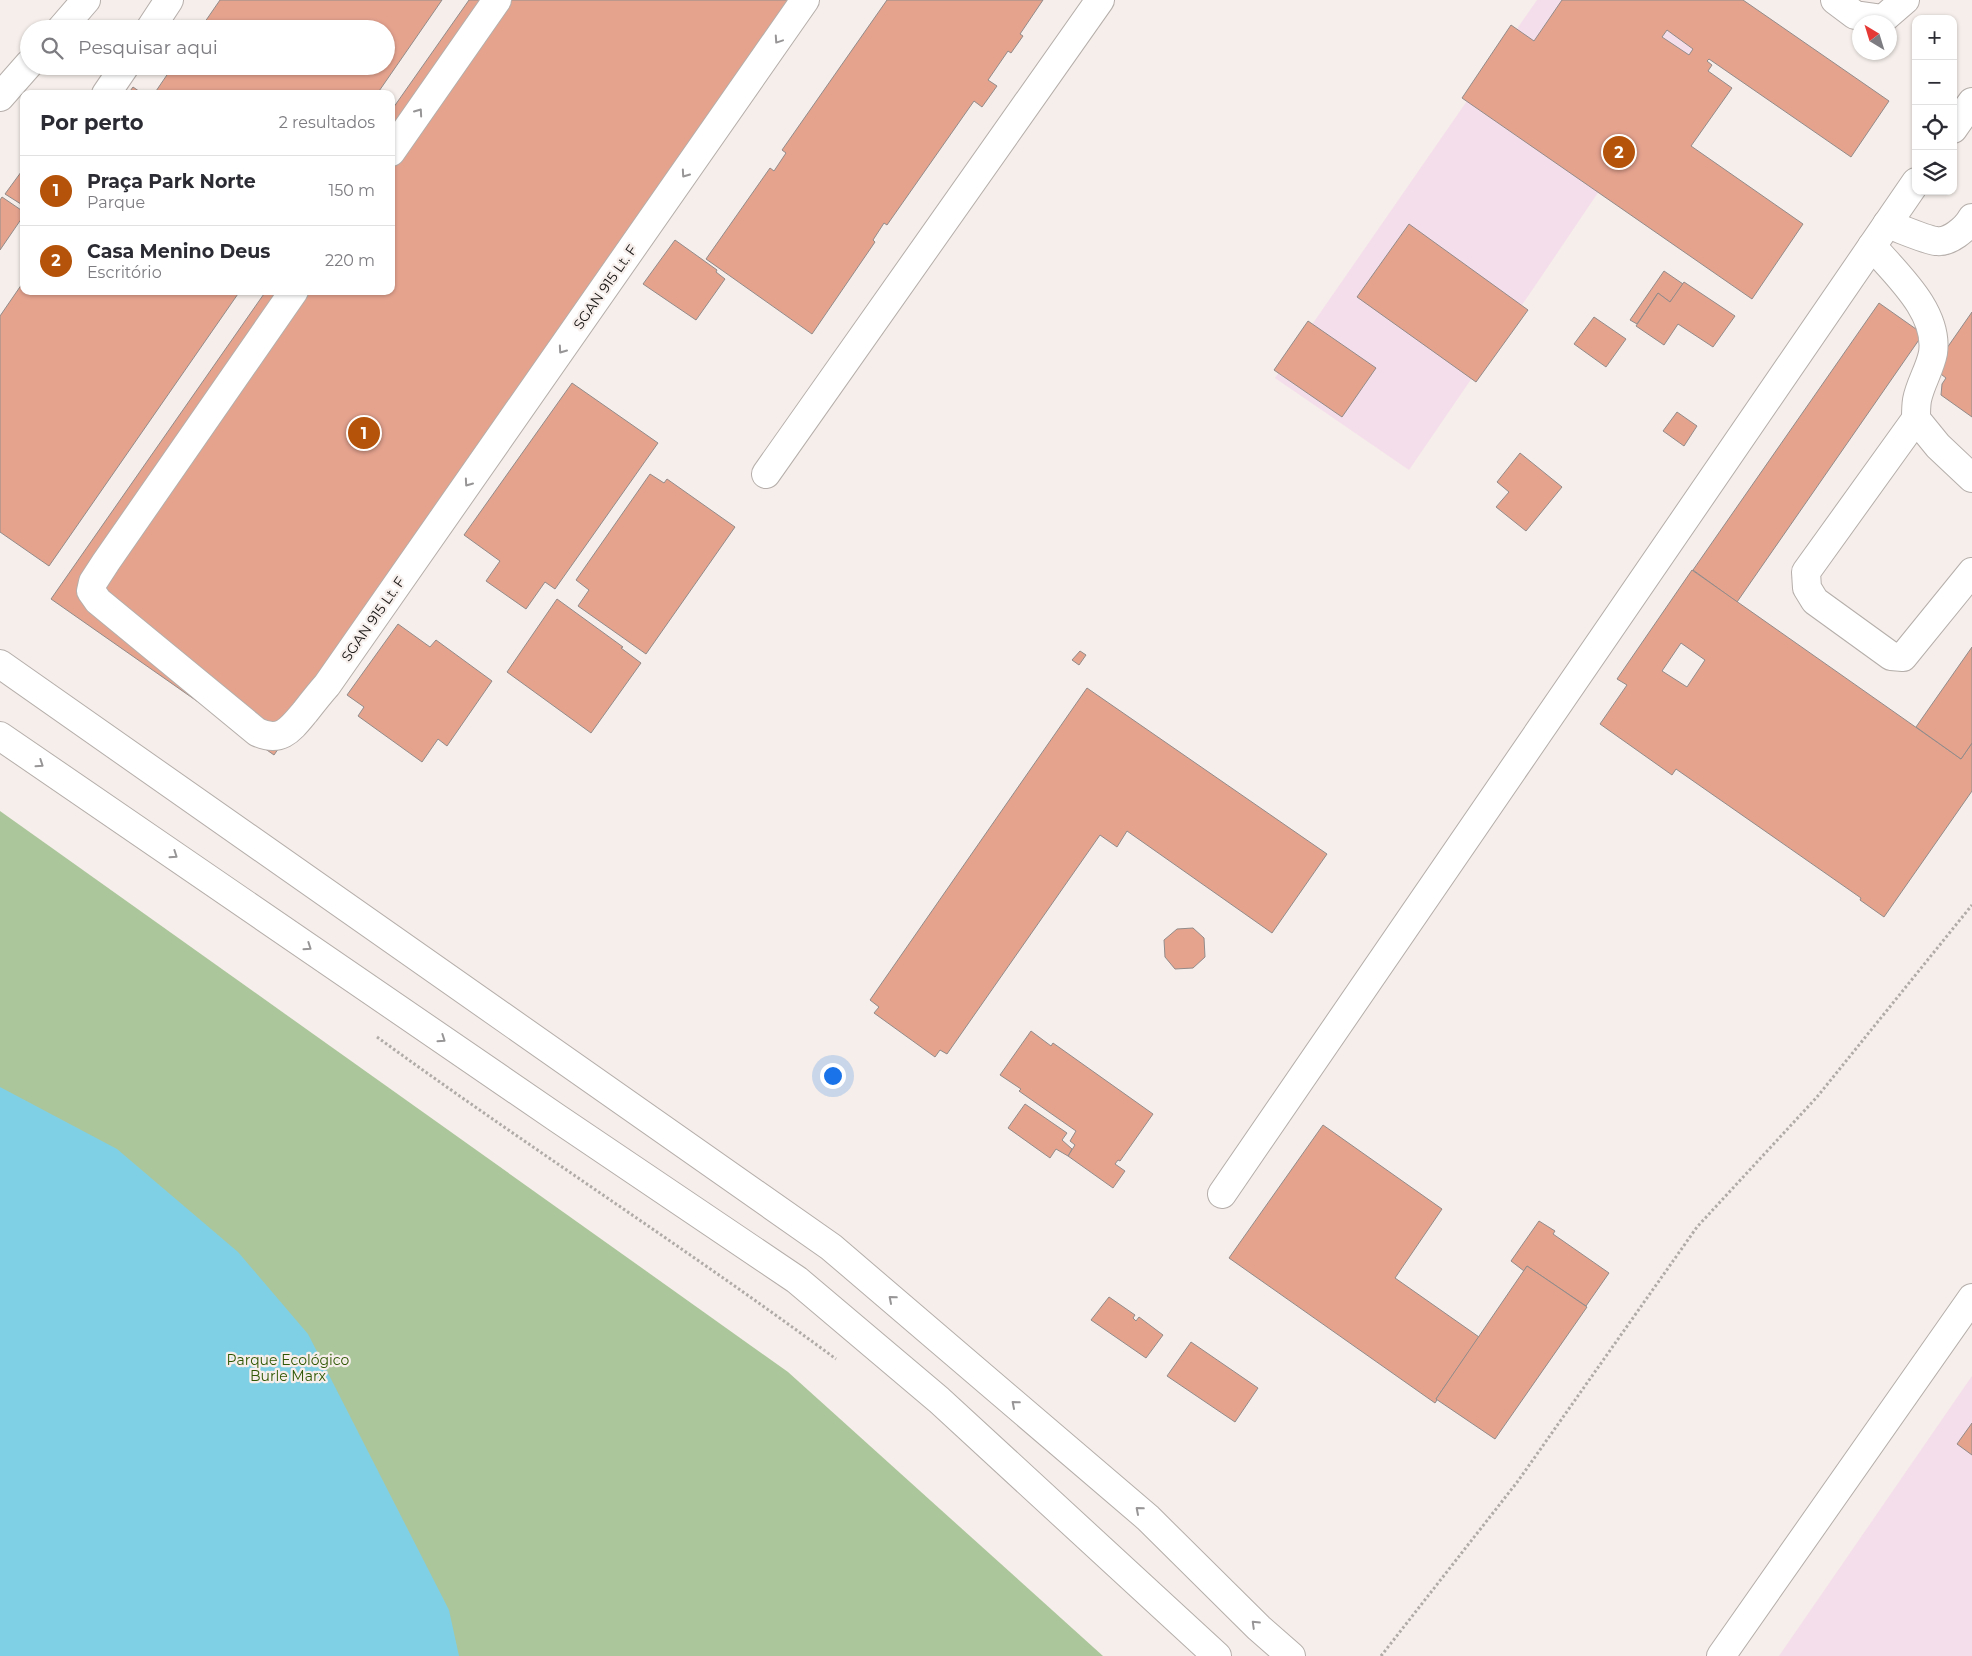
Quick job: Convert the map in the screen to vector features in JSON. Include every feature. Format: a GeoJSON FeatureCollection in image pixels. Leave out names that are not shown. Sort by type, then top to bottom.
{"type":"FeatureCollection","features":[{"type":"Feature","properties":{"kind":"street"},"geometry":{"type":"LineString","coordinates":[[69,20],[86,0]]}},
{"type":"Feature","properties":{"kind":"street"},"geometry":{"type":"LineString","coordinates":[[156,20],[170,0]]}},
{"type":"Feature","properties":{"kind":"street"},"geometry":{"type":"LineString","coordinates":[[395,146],[497,0]]}},
{"type":"Feature","properties":{"kind":"street","name":"SGAN 915 Lt. F"},"geometry":{"type":"LineString","coordinates":[[291,295],[106,562],[93,582],[91,591],[98,601],[256,732],[272,737],[290,730],[327,685],[805,0]]}},
{"type":"Feature","properties":{"kind":"street"},"geometry":{"type":"LineString","coordinates":[[766,474],[1100,0]]}},
{"type":"Feature","properties":{"kind":"street"},"geometry":{"type":"LineString","coordinates":[[1835,0],[1855,15],[1883,19],[1905,0]]}},
{"type":"Feature","properties":{"kind":"street"},"geometry":{"type":"LineString","coordinates":[[0,96],[20,74]]}},
{"type":"Feature","properties":{"kind":"street"},"geometry":{"type":"LineString","coordinates":[[109,90],[119,75]]}},
{"type":"Feature","properties":{"kind":"street"},"geometry":{"type":"LineString","coordinates":[[1957,123],[1972,102]]}},
{"type":"Feature","properties":{"kind":"street"},"geometry":{"type":"LineString","coordinates":[[1222,1194],[1912,188]]}},
{"type":"Feature","properties":{"kind":"street"},"geometry":{"type":"LineString","coordinates":[[1887,224],[1937,242],[1955,235],[1966,227],[1972,218]]}},
{"type":"Feature","properties":{"kind":"street"},"geometry":{"type":"LineString","coordinates":[[1872,246],[1924,309],[1932,327],[1933,354],[1917,401],[1916,420],[1806,572],[1807,588],[1815,601],[1891,656],[1903,657],[1972,572]]}},
{"type":"Feature","properties":{"kind":"street"},"geometry":{"type":"LineString","coordinates":[[1916,420],[1938,446],[1972,478]]}},
{"type":"Feature","properties":{"kind":"street"},"geometry":{"type":"LineString","coordinates":[[0,664],[831,1247],[1148,1518],[1259,1628],[1291,1656]]}},
{"type":"Feature","properties":{"kind":"street"},"geometry":{"type":"LineString","coordinates":[[0,736],[797,1280],[939,1400],[1217,1656]]}},
{"type":"Feature","properties":{"kind":"street"},"geometry":{"type":"LineString","coordinates":[[1721,1656],[1972,1298]]}},
{"type":"Feature","properties":{"kind":"path"},"geometry":{"type":"LineString","coordinates":[[1381,1656],[1518,1481],[1696,1227],[1817,1097],[1972,905]]}},
{"type":"Feature","properties":{"kind":"path"},"geometry":{"type":"LineString","coordinates":[[370,1032],[467,1103],[771,1311],[841,1363]]}},
{"type":"Feature","properties":{"kind":"shaded area"},"geometry":{"type":"Polygon","coordinates":[[[1537,0],[1728,0],[1409,470],[1275,378],[1537,0]]]}},
{"type":"Feature","properties":{"kind":"shaded area"},"geometry":{"type":"Polygon","coordinates":[[[1972,1376],[1972,1656],[1779,1656],[1972,1376]]]}},
{"type":"Feature","properties":{"kind":"green space","name":"Parque Ecológico Burle Marx"},"geometry":{"type":"Polygon","coordinates":[[[0,811],[788,1372],[1103,1656],[0,1656],[0,811]]]}},
{"type":"Feature","properties":{"kind":"water"},"geometry":{"type":"Polygon","coordinates":[[[0,1087],[117,1149],[238,1252],[308,1334],[449,1610],[459,1656],[0,1656],[0,1087]]]}},
{"type":"Feature","properties":{"kind":"building"},"geometry":{"type":"Polygon","coordinates":[[[220,0],[442,0],[395,68],[395,20],[206,20],[220,0]]]}},
{"type":"Feature","properties":{"kind":"building"},"geometry":{"type":"Polygon","coordinates":[[[469,0],[799,0],[274,755],[51,599],[263,295],[395,295],[395,105],[469,0]]]}},
{"type":"Feature","properties":{"kind":"building"},"geometry":{"type":"Polygon","coordinates":[[[887,0],[1043,0],[1020,34],[1023,36],[1011,53],[1008,51],[988,80],[997,86],[982,107],[974,101],[887,225],[884,223],[873,240],[875,242],[812,334],[706,259],[770,168],[774,171],[786,153],[782,150],[887,0]]]}},
{"type":"Feature","properties":{"kind":"building"},"geometry":{"type":"Polygon","coordinates":[[[1562,0],[1743,0],[1889,101],[1851,157],[1709,59],[1707,61],[1712,65],[1708,71],[1732,88],[1691,146],[1803,224],[1752,299],[1462,98],[1511,25],[1534,41],[1562,0]],[[1667,30],[1662,37],[1689,55],[1693,49],[1667,30]]]}},
{"type":"Feature","properties":{"kind":"building"},"geometry":{"type":"Polygon","coordinates":[[[167,75],[390,75],[380,90],[157,90],[167,75]]]}},
{"type":"Feature","properties":{"kind":"building"},"geometry":{"type":"Polygon","coordinates":[[[20,173],[20,203],[5,194],[20,173]]]}},
{"type":"Feature","properties":{"kind":"building"},"geometry":{"type":"Polygon","coordinates":[[[2,197],[20,209],[20,221],[0,250],[0,200],[2,197]]]}},
{"type":"Feature","properties":{"kind":"building"},"geometry":{"type":"Polygon","coordinates":[[[1409,224],[1528,310],[1476,382],[1357,297],[1409,224]]]}},
{"type":"Feature","properties":{"kind":"building"},"geometry":{"type":"Polygon","coordinates":[[[675,240],[717,270],[716,272],[725,279],[696,320],[643,284],[675,240]]]}},
{"type":"Feature","properties":{"kind":"building"},"geometry":{"type":"Polygon","coordinates":[[[1664,271],[1683,284],[1670,302],[1658,293],[1637,324],[1630,320],[1664,271]]]}},
{"type":"Feature","properties":{"kind":"building"},"geometry":{"type":"Polygon","coordinates":[[[1684,282],[1735,316],[1713,347],[1678,324],[1664,345],[1636,326],[1658,293],[1670,302],[1684,282]]]}},
{"type":"Feature","properties":{"kind":"building"},"geometry":{"type":"Polygon","coordinates":[[[20,287],[20,295],[237,295],[49,566],[0,532],[0,316],[20,287]]]}},
{"type":"Feature","properties":{"kind":"building"},"geometry":{"type":"Polygon","coordinates":[[[1879,303],[1923,334],[1737,602],[1693,570],[1879,303]]]}},
{"type":"Feature","properties":{"kind":"building"},"geometry":{"type":"Polygon","coordinates":[[[1972,312],[1972,417],[1941,395],[1942,384],[1946,378],[1933,368],[1972,312]]]}},
{"type":"Feature","properties":{"kind":"building"},"geometry":{"type":"Polygon","coordinates":[[[1594,317],[1626,339],[1606,367],[1574,344],[1594,317]]]}},
{"type":"Feature","properties":{"kind":"building"},"geometry":{"type":"Polygon","coordinates":[[[1308,321],[1376,368],[1342,417],[1274,370],[1308,321]]]}},
{"type":"Feature","properties":{"kind":"building"},"geometry":{"type":"Polygon","coordinates":[[[572,383],[658,443],[555,589],[545,582],[526,609],[486,581],[500,561],[464,535],[572,383]]]}},
{"type":"Feature","properties":{"kind":"building"},"geometry":{"type":"Polygon","coordinates":[[[1677,412],[1697,426],[1684,446],[1663,431],[1677,412]]]}},
{"type":"Feature","properties":{"kind":"building"},"geometry":{"type":"Polygon","coordinates":[[[1520,453],[1562,487],[1526,531],[1496,507],[1509,492],[1497,482],[1520,453]]]}},
{"type":"Feature","properties":{"kind":"building"},"geometry":{"type":"Polygon","coordinates":[[[650,474],[664,483],[667,479],[735,527],[646,654],[578,606],[589,590],[576,580],[650,474]]]}},
{"type":"Feature","properties":{"kind":"building"},"geometry":{"type":"Polygon","coordinates":[[[1692,570],[1961,759],[1972,743],[1972,791],[1884,917],[1860,900],[1861,898],[1676,769],[1672,775],[1600,724],[1627,685],[1617,679],[1692,570]],[[1681,643],[1662,671],[1687,687],[1705,660],[1681,643]]]}},
{"type":"Feature","properties":{"kind":"building"},"geometry":{"type":"Polygon","coordinates":[[[557,599],[623,647],[621,648],[641,663],[591,733],[507,672],[557,599]]]}},
{"type":"Feature","properties":{"kind":"building"},"geometry":{"type":"Polygon","coordinates":[[[398,624],[430,647],[436,640],[492,681],[447,746],[438,739],[422,762],[358,716],[364,707],[347,695],[398,624]]]}},
{"type":"Feature","properties":{"kind":"building"},"geometry":{"type":"Polygon","coordinates":[[[1972,647],[1972,743],[1961,759],[1916,727],[1972,647]]]}},
{"type":"Feature","properties":{"kind":"building"},"geometry":{"type":"Polygon","coordinates":[[[1080,651],[1086,655],[1079,665],[1072,660],[1080,651]]]}},
{"type":"Feature","properties":{"kind":"building"},"geometry":{"type":"Polygon","coordinates":[[[1087,688],[1327,854],[1272,933],[1127,831],[1117,847],[1100,835],[947,1054],[940,1050],[935,1057],[874,1013],[879,1007],[870,1000],[1087,688]]]}},
{"type":"Feature","properties":{"kind":"building"},"geometry":{"type":"Polygon","coordinates":[[[1193,928],[1204,938],[1205,957],[1193,968],[1175,969],[1165,957],[1164,940],[1177,929],[1193,928]]]}},
{"type":"Feature","properties":{"kind":"building"},"geometry":{"type":"Polygon","coordinates":[[[1031,1031],[1051,1046],[1053,1043],[1153,1114],[1120,1161],[1118,1160],[1115,1164],[1125,1171],[1113,1188],[1068,1156],[1075,1145],[1070,1141],[1076,1131],[1019,1091],[1021,1089],[1000,1075],[1031,1031]]]}},
{"type":"Feature","properties":{"kind":"building"},"geometry":{"type":"Polygon","coordinates":[[[1025,1104],[1067,1133],[1062,1140],[1072,1149],[1068,1156],[1056,1149],[1050,1158],[1008,1128],[1025,1104]]]}},
{"type":"Feature","properties":{"kind":"building"},"geometry":{"type":"Polygon","coordinates":[[[1323,1125],[1442,1209],[1395,1278],[1479,1337],[1435,1403],[1229,1258],[1323,1125]]]}},
{"type":"Feature","properties":{"kind":"building"},"geometry":{"type":"Polygon","coordinates":[[[1539,1221],[1555,1231],[1553,1234],[1609,1273],[1586,1306],[1527,1266],[1524,1271],[1511,1261],[1539,1221]]]}},
{"type":"Feature","properties":{"kind":"building"},"geometry":{"type":"Polygon","coordinates":[[[1527,1266],[1587,1307],[1495,1439],[1436,1399],[1527,1266]]]}},
{"type":"Feature","properties":{"kind":"building"},"geometry":{"type":"Polygon","coordinates":[[[1109,1297],[1135,1315],[1133,1318],[1136,1321],[1139,1317],[1163,1335],[1146,1358],[1091,1320],[1109,1297]]]}},
{"type":"Feature","properties":{"kind":"building"},"geometry":{"type":"Polygon","coordinates":[[[1191,1342],[1258,1388],[1235,1422],[1167,1376],[1191,1342]]]}},
{"type":"Feature","properties":{"kind":"building"},"geometry":{"type":"Polygon","coordinates":[[[1972,1423],[1972,1455],[1957,1444],[1972,1423]]]}},
{"type":"Feature","properties":{"kind":"place","name":"Casa Menino Deus"},"geometry":{"type":"Point","coordinates":[1619,152]}},
{"type":"Feature","properties":{"kind":"place","name":"Praça Park Norte"},"geometry":{"type":"Point","coordinates":[364,433]}}]}
